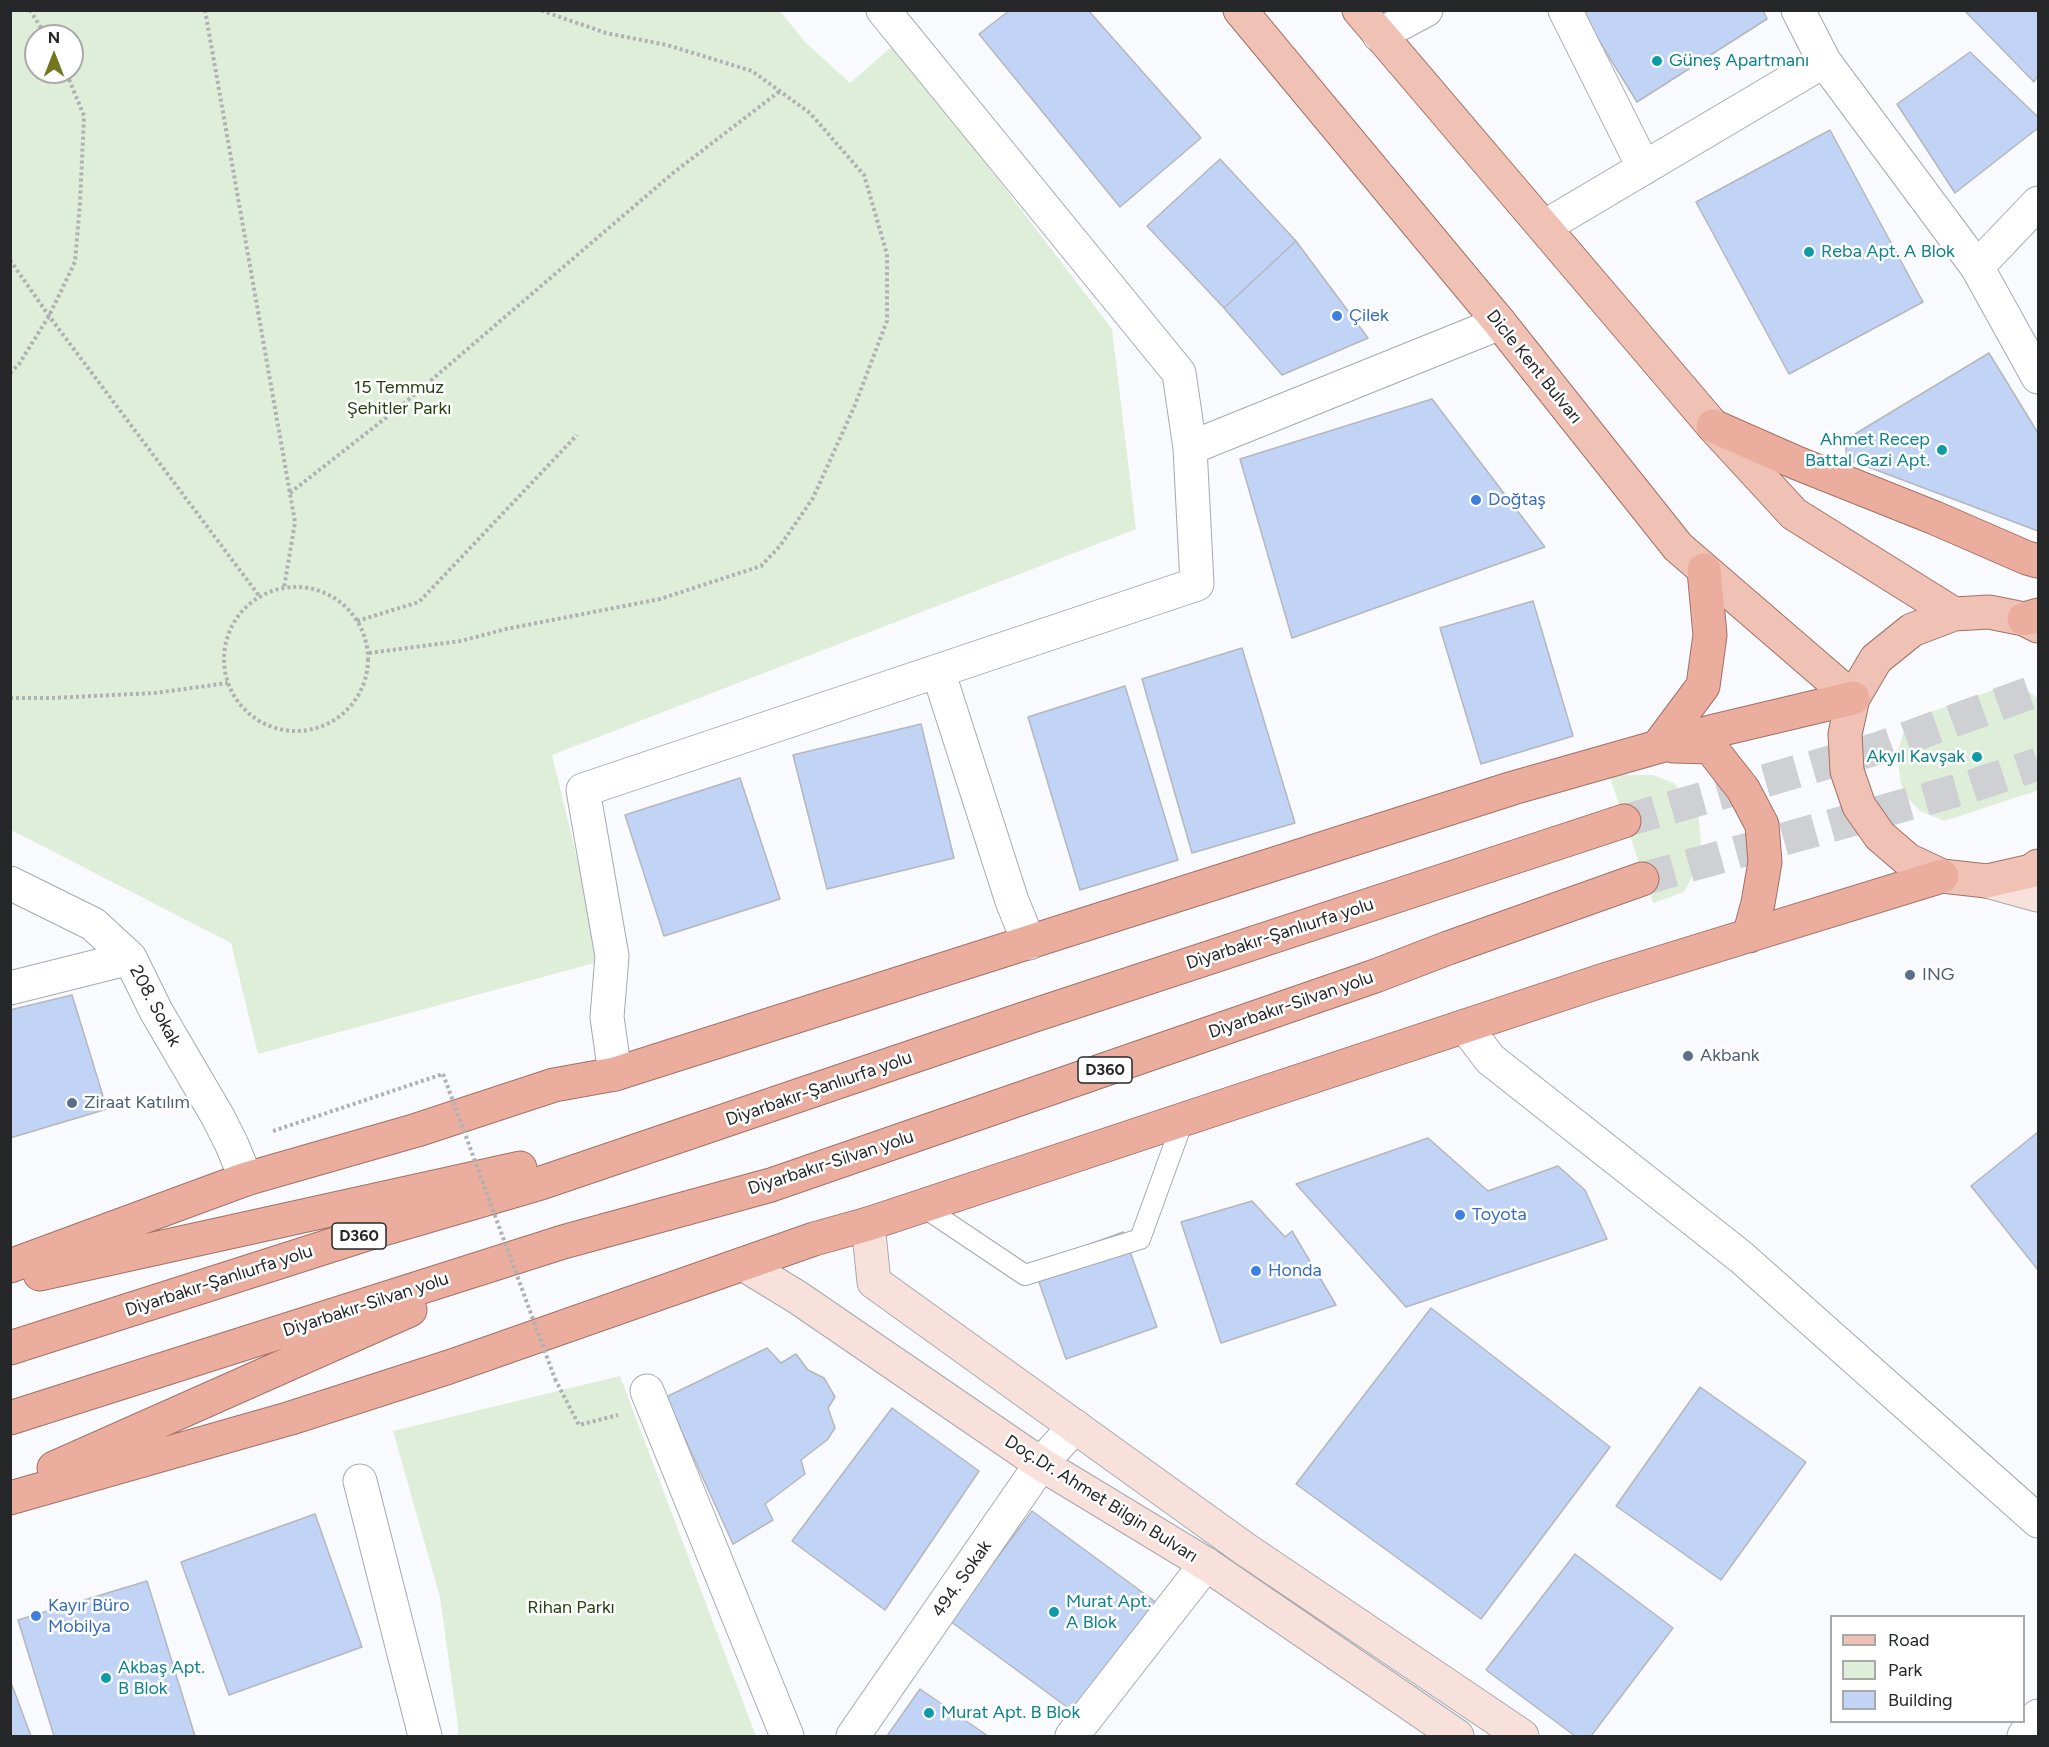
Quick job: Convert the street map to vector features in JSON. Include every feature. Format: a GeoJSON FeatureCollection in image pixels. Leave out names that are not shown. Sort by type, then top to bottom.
{"type":"FeatureCollection","features":[{"type":"Feature","properties":{"kind":"highway"},"geometry":{"type":"LineString","coordinates":[[1713,426],[1797,463],[2038,561]]}},
{"type":"Feature","properties":{"kind":"highway"},"geometry":{"type":"LineString","coordinates":[[1659,746],[1703,686],[1710,635],[1704,570]]}},
{"type":"Feature","properties":{"kind":"highway"},"geometry":{"type":"LineString","coordinates":[[10,1266],[246,1179],[417,1130],[554,1085],[615,1074],[1513,788],[1659,746],[1853,698]]}},
{"type":"Feature","properties":{"kind":"highway"},"geometry":{"type":"LineString","coordinates":[[1659,746],[1710,747],[1743,789],[1762,825],[1766,862],[1749,936]]}},
{"type":"Feature","properties":{"kind":"highway","name":"Diyarbakır-Şanlıurfa yolu"},"geometry":{"type":"LineString","coordinates":[[10,1348],[373,1232],[541,1183],[1032,1016],[1624,821]]}},
{"type":"Feature","properties":{"kind":"highway"},"geometry":{"type":"LineString","coordinates":[[10,1498],[291,1418],[449,1368],[814,1239],[868,1224],[1601,981],[1942,876]]}},
{"type":"Feature","properties":{"kind":"highway","name":"Diyarbakır-Silvan yolu"},"geometry":{"type":"LineString","coordinates":[[10,1418],[563,1242],[782,1181],[1375,976],[1642,879]]}},
{"type":"Feature","properties":{"kind":"highway"},"geometry":{"type":"LineString","coordinates":[[10,1280],[709,1126]]}},
{"type":"Feature","properties":{"kind":"highway"},"geometry":{"type":"LineString","coordinates":[[10,1487],[563,1242]]}},
{"type":"Feature","properties":{"kind":"main road","name":"Dicle Kent Bulvarı"},"geometry":{"type":"LineString","coordinates":[[1240,10],[1500,323],[1678,548],[1853,698]]}},
{"type":"Feature","properties":{"kind":"main road"},"geometry":{"type":"LineString","coordinates":[[1359,10],[1713,426],[1794,514],[1954,614]]}},
{"type":"Feature","properties":{"kind":"main road"},"geometry":{"type":"LineString","coordinates":[[2034,620],[1989,612],[1954,614],[1912,630],[1876,659],[1853,698],[1845,734],[1847,771],[1859,806],[1880,836],[1908,860],[1942,876],[1987,881],[2038,895]]}},
{"type":"Feature","properties":{"kind":"main road"},"geometry":{"type":"LineString","coordinates":[[1987,881],[2031,871],[2038,866]]}},
{"type":"Feature","properties":{"kind":"main road","name":"Doç.Dr. Ahmet Bilgin Bulvarı"},"geometry":{"type":"LineString","coordinates":[[868,1224],[874,1282],[1245,1549],[1522,1737]]}},
{"type":"Feature","properties":{"kind":"main road","name":"Doç.Dr. Ahmet Bilgin Bulvarı"},"geometry":{"type":"LineString","coordinates":[[743,1263],[797,1296],[1041,1464],[1206,1564],[1457,1737]]}},
{"type":"Feature","properties":{"kind":"street"},"geometry":{"type":"LineString","coordinates":[[615,1074],[606,1017],[612,956],[583,790],[1197,584],[1190,448],[1179,373],[883,10]]}},
{"type":"Feature","properties":{"kind":"street"},"geometry":{"type":"LineString","coordinates":[[1379,35],[1426,10]]}},
{"type":"Feature","properties":{"kind":"street"},"geometry":{"type":"LineString","coordinates":[[1564,10],[1644,168]]}},
{"type":"Feature","properties":{"kind":"street"},"geometry":{"type":"LineString","coordinates":[[1798,10],[1824,61],[1977,267],[2038,377]]}},
{"type":"Feature","properties":{"kind":"street"},"geometry":{"type":"LineString","coordinates":[[1544,227],[1824,61]]}},
{"type":"Feature","properties":{"kind":"street"},"geometry":{"type":"LineString","coordinates":[[1977,267],[2038,203]]}},
{"type":"Feature","properties":{"kind":"street"},"geometry":{"type":"LineString","coordinates":[[1190,448],[1500,323]]}},
{"type":"Feature","properties":{"kind":"street"},"geometry":{"type":"LineString","coordinates":[[938,671],[1012,900],[1029,943]]}},
{"type":"Feature","properties":{"kind":"street","name":"208. Sokak"},"geometry":{"type":"LineString","coordinates":[[10,883],[93,924],[130,958],[156,1011],[232,1145],[246,1179]]}},
{"type":"Feature","properties":{"kind":"street"},"geometry":{"type":"LineString","coordinates":[[10,988],[130,958]]}},
{"type":"Feature","properties":{"kind":"street"},"geometry":{"type":"LineString","coordinates":[[1465,1026],[1490,1059],[1741,1257],[2038,1521]]}},
{"type":"Feature","properties":{"kind":"street"},"geometry":{"type":"LineString","coordinates":[[647,1390],[787,1737]]}},
{"type":"Feature","properties":{"kind":"street","name":"494. Sokak"},"geometry":{"type":"LineString","coordinates":[[853,1737],[1041,1464],[1074,1426]]}},
{"type":"Feature","properties":{"kind":"street"},"geometry":{"type":"LineString","coordinates":[[360,1481],[425,1737]]}},
{"type":"Feature","properties":{"kind":"street"},"geometry":{"type":"LineString","coordinates":[[1072,1737],[1206,1564]]}},
{"type":"Feature","properties":{"kind":"street"},"geometry":{"type":"LineString","coordinates":[[2024,1737],[2038,1716]]}},
{"type":"Feature","properties":{"kind":"lane"},"geometry":{"type":"LineString","coordinates":[[922,1206],[1025,1275],[1140,1239],[1184,1118]]}},
{"type":"Feature","properties":{"kind":"path"},"geometry":{"type":"LineString","coordinates":[[205,10],[295,522],[284,588]]}},
{"type":"Feature","properties":{"kind":"path"},"geometry":{"type":"LineString","coordinates":[[369,653],[460,641],[506,629],[660,599],[761,566],[780,546],[813,498],[855,405],[887,321],[887,254],[864,175],[810,113],[752,71],[667,45],[606,33],[540,10]]}},
{"type":"Feature","properties":{"kind":"path"},"geometry":{"type":"LineString","coordinates":[[31,11],[39,24]]}},
{"type":"Feature","properties":{"kind":"path"},"geometry":{"type":"LineString","coordinates":[[10,373],[19,364],[49,316],[75,262],[84,116],[71,84]]}},
{"type":"Feature","properties":{"kind":"path"},"geometry":{"type":"LineString","coordinates":[[290,493],[401,405],[673,173],[780,91]]}},
{"type":"Feature","properties":{"kind":"path"},"geometry":{"type":"LineString","coordinates":[[10,260],[49,316],[260,597]]}},
{"type":"Feature","properties":{"kind":"path"},"geometry":{"type":"LineString","coordinates":[[357,621],[419,602],[577,435]]}},
{"type":"Feature","properties":{"kind":"path"},"geometry":{"type":"LineString","coordinates":[[284,588],[308,588],[331,595],[350,610],[363,630],[369,653],[367,676],[358,698],[343,715],[322,727],[300,732],[277,729],[255,719],[239,703],[228,683],[224,658],[229,634],[241,612],[260,597],[284,588]]}},
{"type":"Feature","properties":{"kind":"path"},"geometry":{"type":"LineString","coordinates":[[10,698],[155,693],[228,683]]}},
{"type":"Feature","properties":{"kind":"path"},"geometry":{"type":"LineString","coordinates":[[232,1145],[443,1074],[555,1379],[579,1425]]}},
{"type":"Feature","properties":{"kind":"green space","name":"15 Temmuz Şehitler Parkı"},"geometry":{"type":"Polygon","coordinates":[[[10,11],[780,11],[805,42],[850,83],[895,44],[1112,329],[1136,529],[552,755],[602,961],[258,1054],[231,943],[11,830],[10,11]]]}},
{"type":"Feature","properties":{"kind":"green space"},"geometry":{"type":"Polygon","coordinates":[[[2005,686],[2023,689],[2038,698],[2038,788],[2036,791],[1944,821],[1920,811],[1908,798],[1901,784],[1897,755],[1903,734],[1919,716],[2005,686]]]}},
{"type":"Feature","properties":{"kind":"green space"},"geometry":{"type":"Polygon","coordinates":[[[1609,775],[1653,775],[1674,783],[1698,811],[1701,842],[1691,879],[1684,892],[1653,903],[1609,775]]]}},
{"type":"Feature","properties":{"kind":"green space","name":"Rihan Parkı"},"geometry":{"type":"Polygon","coordinates":[[[620,1376],[756,1736],[458,1736],[440,1597],[393,1431],[620,1376]]]}},
{"type":"Feature","properties":{"kind":"building"},"geometry":{"type":"Polygon","coordinates":[[[1010,10],[1088,10],[1201,138],[1120,207],[979,34],[1010,10]]]}},
{"type":"Feature","properties":{"kind":"building","name":"Güneş Apartmanı"},"geometry":{"type":"Polygon","coordinates":[[[1580,10],[1763,10],[1767,19],[1637,102],[1580,10]]]}},
{"type":"Feature","properties":{"kind":"building"},"geometry":{"type":"Polygon","coordinates":[[[1964,10],[2038,10],[2038,75],[2034,82],[1964,10]]]}},
{"type":"Feature","properties":{"kind":"building"},"geometry":{"type":"Polygon","coordinates":[[[1970,52],[2038,117],[2038,128],[1955,193],[1897,104],[1970,52]]]}},
{"type":"Feature","properties":{"kind":"building","name":"Reba Apt. A Blok"},"geometry":{"type":"Polygon","coordinates":[[[1830,130],[1923,302],[1789,374],[1696,202],[1830,130]]]}},
{"type":"Feature","properties":{"kind":"building"},"geometry":{"type":"Polygon","coordinates":[[[1220,159],[1296,241],[1224,308],[1147,226],[1220,159]]]}},
{"type":"Feature","properties":{"kind":"building"},"geometry":{"type":"Polygon","coordinates":[[[1296,241],[1368,338],[1282,375],[1224,308],[1296,241]]]}},
{"type":"Feature","properties":{"kind":"building","name":"Ahmet Recep Battal Gazi Apt."},"geometry":{"type":"Polygon","coordinates":[[[1989,353],[2038,433],[2038,531],[1847,459],[1845,440],[1989,353]]]}},
{"type":"Feature","properties":{"kind":"building"},"geometry":{"type":"Polygon","coordinates":[[[1432,399],[1545,547],[1292,638],[1240,459],[1432,399]]]}},
{"type":"Feature","properties":{"kind":"building"},"geometry":{"type":"Polygon","coordinates":[[[1533,601],[1573,736],[1481,764],[1440,628],[1533,601]]]}},
{"type":"Feature","properties":{"kind":"building"},"geometry":{"type":"Polygon","coordinates":[[[1242,648],[1295,823],[1192,853],[1142,679],[1242,648]]]}},
{"type":"Feature","properties":{"kind":"building"},"geometry":{"type":"Polygon","coordinates":[[[1125,686],[1178,860],[1080,890],[1028,717],[1125,686]]]}},
{"type":"Feature","properties":{"kind":"building"},"geometry":{"type":"Polygon","coordinates":[[[921,724],[954,858],[827,889],[793,755],[921,724]]]}},
{"type":"Feature","properties":{"kind":"building"},"geometry":{"type":"Polygon","coordinates":[[[740,778],[780,899],[664,936],[625,815],[740,778]]]}},
{"type":"Feature","properties":{"kind":"building"},"geometry":{"type":"Polygon","coordinates":[[[72,995],[107,1109],[10,1138],[10,1010],[72,995]]]}},
{"type":"Feature","properties":{"kind":"building"},"geometry":{"type":"Polygon","coordinates":[[[2038,1132],[2038,1270],[1971,1186],[2038,1132]]]}},
{"type":"Feature","properties":{"kind":"building","name":"Toyota"},"geometry":{"type":"Polygon","coordinates":[[[1428,1138],[1488,1191],[1558,1166],[1585,1190],[1607,1239],[1406,1307],[1296,1184],[1428,1138]]]}},
{"type":"Feature","properties":{"kind":"building","name":"Honda"},"geometry":{"type":"Polygon","coordinates":[[[1252,1201],[1285,1237],[1292,1231],[1336,1305],[1221,1343],[1181,1222],[1252,1201]]]}},
{"type":"Feature","properties":{"kind":"building"},"geometry":{"type":"Polygon","coordinates":[[[1123,1232],[1157,1327],[1066,1359],[1033,1265],[1123,1232]]]}},
{"type":"Feature","properties":{"kind":"building"},"geometry":{"type":"Polygon","coordinates":[[[1431,1308],[1610,1447],[1481,1619],[1296,1484],[1431,1308]]]}},
{"type":"Feature","properties":{"kind":"building"},"geometry":{"type":"Polygon","coordinates":[[[767,1348],[781,1363],[796,1354],[808,1370],[824,1378],[835,1397],[828,1408],[835,1428],[827,1440],[801,1460],[805,1474],[765,1504],[773,1520],[733,1544],[666,1397],[767,1348]]]}},
{"type":"Feature","properties":{"kind":"building"},"geometry":{"type":"Polygon","coordinates":[[[1700,1387],[1806,1462],[1721,1580],[1616,1506],[1700,1387]]]}},
{"type":"Feature","properties":{"kind":"building"},"geometry":{"type":"Polygon","coordinates":[[[892,1408],[979,1471],[885,1610],[792,1541],[892,1408]]]}},
{"type":"Feature","properties":{"kind":"building","name":"Murat Apt. A Blok"},"geometry":{"type":"Polygon","coordinates":[[[1032,1511],[1157,1603],[1075,1713],[950,1621],[1032,1511]]]}},
{"type":"Feature","properties":{"kind":"building"},"geometry":{"type":"Polygon","coordinates":[[[315,1514],[362,1647],[229,1695],[181,1562],[315,1514]]]}},
{"type":"Feature","properties":{"kind":"building"},"geometry":{"type":"Polygon","coordinates":[[[1575,1554],[1673,1628],[1591,1736],[1575,1736],[1486,1670],[1575,1554]]]}},
{"type":"Feature","properties":{"kind":"building","name":"Akbaş Apt. B Blok"},"geometry":{"type":"Polygon","coordinates":[[[147,1581],[195,1736],[54,1736],[18,1620],[147,1581]]]}},
{"type":"Feature","properties":{"kind":"building"},"geometry":{"type":"Polygon","coordinates":[[[10,1680],[31,1736],[10,1736],[10,1680]]]}},
{"type":"Feature","properties":{"kind":"building","name":"Murat Apt. B Blok"},"geometry":{"type":"Polygon","coordinates":[[[920,1689],[988,1736],[887,1736],[920,1689]]]}},
{"type":"Feature","properties":{"kind":"tunnel"},"geometry":{"type":"LineString","coordinates":[[1624,821],[1879,748],[2038,690]]}},
{"type":"Feature","properties":{"kind":"tunnel"},"geometry":{"type":"LineString","coordinates":[[1642,879],[1969,787],[2038,764]]}},
{"type":"Feature","properties":{"kind":"place","name":"Güneş Apartmanı"},"geometry":{"type":"Point","coordinates":[1657,61]}},
{"type":"Feature","properties":{"kind":"place","name":"Reba Apt. A Blok"},"geometry":{"type":"Point","coordinates":[1809,252]}},
{"type":"Feature","properties":{"kind":"place","name":"Çilek"},"geometry":{"type":"Point","coordinates":[1337,316]}},
{"type":"Feature","properties":{"kind":"place","name":"Ahmet Recep Battal Gazi Apt."},"geometry":{"type":"Point","coordinates":[1942,450]}},
{"type":"Feature","properties":{"kind":"place","name":"Doğtaş"},"geometry":{"type":"Point","coordinates":[1476,500]}},
{"type":"Feature","properties":{"kind":"place","name":"Akyıl Kavşak"},"geometry":{"type":"Point","coordinates":[1977,757]}},
{"type":"Feature","properties":{"kind":"place","name":"ING"},"geometry":{"type":"Point","coordinates":[1910,975]}},
{"type":"Feature","properties":{"kind":"place","name":"Akbank"},"geometry":{"type":"Point","coordinates":[1688,1056]}},
{"type":"Feature","properties":{"kind":"place","name":"Ziraat Katılım"},"geometry":{"type":"Point","coordinates":[72,1103]}},
{"type":"Feature","properties":{"kind":"place","name":"Toyota"},"geometry":{"type":"Point","coordinates":[1460,1215]}},
{"type":"Feature","properties":{"kind":"place","name":"Honda"},"geometry":{"type":"Point","coordinates":[1256,1271]}},
{"type":"Feature","properties":{"kind":"place","name":"Murat Apt. A Blok"},"geometry":{"type":"Point","coordinates":[1054,1612]}},
{"type":"Feature","properties":{"kind":"place","name":"Kayır Büro Mobilya"},"geometry":{"type":"Point","coordinates":[36,1616]}},
{"type":"Feature","properties":{"kind":"place","name":"Akbaş Apt. B Blok"},"geometry":{"type":"Point","coordinates":[106,1678]}},
{"type":"Feature","properties":{"kind":"place","name":"Murat Apt. B Blok"},"geometry":{"type":"Point","coordinates":[929,1713]}}]}
